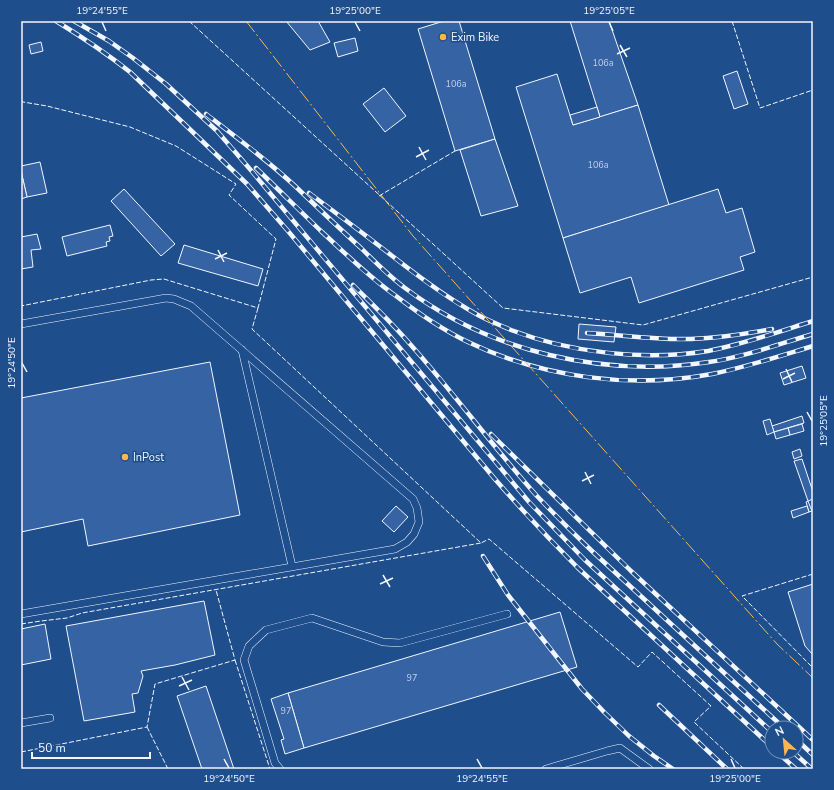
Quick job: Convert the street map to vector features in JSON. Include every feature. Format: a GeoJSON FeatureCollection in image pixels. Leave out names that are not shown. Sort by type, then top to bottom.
{"type":"FeatureCollection","features":[{"type":"Feature","properties":{"kind":"lane"},"geometry":{"type":"LineString","coordinates":[[21,324],[166,298],[174,299],[191,306],[413,499],[417,508],[419,522],[414,534],[407,542],[395,549],[21,614]]}},
{"type":"Feature","properties":{"kind":"lane"},"geometry":{"type":"LineString","coordinates":[[242,350],[292,566]]}},
{"type":"Feature","properties":{"kind":"lane"},"geometry":{"type":"LineString","coordinates":[[280,769],[275,763],[244,660],[249,646],[266,630],[312,618],[383,642],[400,643],[507,614]]}},
{"type":"Feature","properties":{"kind":"lane"},"geometry":{"type":"LineString","coordinates":[[21,723],[50,718]]}},
{"type":"Feature","properties":{"kind":"lane"},"geometry":{"type":"LineString","coordinates":[[546,769],[620,748],[649,769]]}},
{"type":"Feature","properties":{"kind":"building"},"geometry":{"type":"Polygon","coordinates":[[[286,21],[318,21],[330,42],[310,50],[286,21]]]}},
{"type":"Feature","properties":{"kind":"building"},"geometry":{"type":"Polygon","coordinates":[[[444,21],[459,21],[495,139],[455,151],[418,29],[444,21]]]}},
{"type":"Feature","properties":{"kind":"building"},"geometry":{"type":"Polygon","coordinates":[[[570,21],[609,21],[638,105],[600,117],[570,21]]]}},
{"type":"Feature","properties":{"kind":"building"},"geometry":{"type":"Polygon","coordinates":[[[355,38],[358,51],[338,57],[334,43],[355,38]]]}},
{"type":"Feature","properties":{"kind":"building"},"geometry":{"type":"Polygon","coordinates":[[[41,42],[43,51],[31,54],[29,45],[41,42]]]}},
{"type":"Feature","properties":{"kind":"building"},"geometry":{"type":"Polygon","coordinates":[[[737,71],[748,104],[734,109],[723,76],[737,71]]]}},
{"type":"Feature","properties":{"kind":"building"},"geometry":{"type":"Polygon","coordinates":[[[557,74],[573,125],[638,105],[669,205],[563,238],[516,87],[557,74]]]}},
{"type":"Feature","properties":{"kind":"building"},"geometry":{"type":"Polygon","coordinates":[[[384,88],[406,116],[385,132],[363,104],[384,88]]]}},
{"type":"Feature","properties":{"kind":"building"},"geometry":{"type":"Polygon","coordinates":[[[597,107],[600,117],[573,125],[570,115],[597,107]]]}},
{"type":"Feature","properties":{"kind":"building"},"geometry":{"type":"Polygon","coordinates":[[[495,139],[518,206],[481,216],[460,150],[495,139]]]}},
{"type":"Feature","properties":{"kind":"building"},"geometry":{"type":"Polygon","coordinates":[[[40,162],[47,193],[27,197],[21,166],[40,162]]]}},
{"type":"Feature","properties":{"kind":"building"},"geometry":{"type":"Polygon","coordinates":[[[21,171],[27,197],[21,199],[21,171]]]}},
{"type":"Feature","properties":{"kind":"building"},"geometry":{"type":"Polygon","coordinates":[[[124,189],[175,244],[161,256],[111,201],[124,189]]]}},
{"type":"Feature","properties":{"kind":"building"},"geometry":{"type":"Polygon","coordinates":[[[718,189],[726,213],[742,208],[755,252],[740,257],[744,270],[639,303],[631,277],[580,293],[563,238],[718,189]]]}},
{"type":"Feature","properties":{"kind":"building"},"geometry":{"type":"Polygon","coordinates":[[[110,225],[113,236],[109,237],[110,241],[106,242],[107,246],[67,256],[62,237],[110,225]]]}},
{"type":"Feature","properties":{"kind":"building"},"geometry":{"type":"Polygon","coordinates":[[[37,234],[41,249],[31,250],[33,267],[21,269],[21,237],[37,234]]]}},
{"type":"Feature","properties":{"kind":"building"},"geometry":{"type":"Polygon","coordinates":[[[184,245],[263,269],[258,286],[178,263],[184,245]]]}},
{"type":"Feature","properties":{"kind":"building"},"geometry":{"type":"Polygon","coordinates":[[[579,324],[616,327],[614,342],[578,339],[579,324]]]}},
{"type":"Feature","properties":{"kind":"building","name":"InPost"},"geometry":{"type":"Polygon","coordinates":[[[210,362],[240,515],[88,546],[83,519],[21,532],[21,398],[210,362]]]}},
{"type":"Feature","properties":{"kind":"building"},"geometry":{"type":"Polygon","coordinates":[[[802,366],[806,378],[784,385],[780,373],[802,366]]]}},
{"type":"Feature","properties":{"kind":"building"},"geometry":{"type":"Polygon","coordinates":[[[802,416],[804,423],[774,432],[772,426],[802,416]]]}},
{"type":"Feature","properties":{"kind":"building"},"geometry":{"type":"Polygon","coordinates":[[[770,419],[774,432],[767,435],[763,421],[770,419]]]}},
{"type":"Feature","properties":{"kind":"building"},"geometry":{"type":"Polygon","coordinates":[[[802,424],[804,431],[790,435],[788,428],[802,424]]]}},
{"type":"Feature","properties":{"kind":"building"},"geometry":{"type":"Polygon","coordinates":[[[788,428],[790,435],[776,439],[774,432],[788,428]]]}},
{"type":"Feature","properties":{"kind":"building"},"geometry":{"type":"Polygon","coordinates":[[[800,449],[802,456],[794,459],[792,452],[800,449]]]}},
{"type":"Feature","properties":{"kind":"building"},"geometry":{"type":"Polygon","coordinates":[[[802,459],[813,492],[813,499],[808,501],[794,461],[802,459]]]}},
{"type":"Feature","properties":{"kind":"building"},"geometry":{"type":"Polygon","coordinates":[[[808,501],[812,511],[809,512],[806,502],[808,501]]]}},
{"type":"Feature","properties":{"kind":"building"},"geometry":{"type":"Polygon","coordinates":[[[396,506],[408,517],[394,532],[382,521],[396,506]]]}},
{"type":"Feature","properties":{"kind":"building"},"geometry":{"type":"Polygon","coordinates":[[[807,506],[809,512],[793,518],[791,511],[807,506]]]}},
{"type":"Feature","properties":{"kind":"building"},"geometry":{"type":"Polygon","coordinates":[[[813,584],[813,655],[805,646],[788,592],[813,584]]]}},
{"type":"Feature","properties":{"kind":"building"},"geometry":{"type":"Polygon","coordinates":[[[204,601],[215,655],[175,665],[141,671],[143,676],[138,693],[132,694],[135,712],[84,721],[66,626],[204,601]]]}},
{"type":"Feature","properties":{"kind":"building"},"geometry":{"type":"Polygon","coordinates":[[[560,612],[577,667],[304,748],[288,693],[560,612]]]}},
{"type":"Feature","properties":{"kind":"building"},"geometry":{"type":"Polygon","coordinates":[[[45,624],[51,659],[21,665],[21,629],[45,624]]]}},
{"type":"Feature","properties":{"kind":"building"},"geometry":{"type":"Polygon","coordinates":[[[206,686],[234,769],[202,769],[177,696],[206,686]]]}},
{"type":"Feature","properties":{"kind":"building"},"geometry":{"type":"Polygon","coordinates":[[[288,693],[304,748],[285,754],[281,740],[284,739],[271,699],[288,693]]]}},
{"type":"Feature","properties":{"kind":"railway"},"geometry":{"type":"LineString","coordinates":[[56,21],[94,45],[130,72],[247,184],[494,478],[535,524],[578,568],[764,740]]}},
{"type":"Feature","properties":{"kind":"railway"},"geometry":{"type":"LineString","coordinates":[[74,21],[109,41],[133,58],[166,84],[217,131],[529,502],[585,560],[764,725]]}},
{"type":"Feature","properties":{"kind":"railway"},"geometry":{"type":"LineString","coordinates":[[206,114],[284,176],[393,279],[438,310],[474,329],[511,344],[550,355],[589,362],[629,366],[669,366],[722,360],[813,334]]}},
{"type":"Feature","properties":{"kind":"railway"},"geometry":{"type":"LineString","coordinates":[[256,168],[358,265],[376,281],[413,309],[440,327],[468,342],[526,364],[557,372],[588,377],[619,380],[650,380],[712,374],[813,346]]}},
{"type":"Feature","properties":{"kind":"railway"},"geometry":{"type":"LineString","coordinates":[[309,193],[444,294],[486,319],[534,338],[608,353],[633,355],[684,354],[708,351],[735,345],[813,321]]}},
{"type":"Feature","properties":{"kind":"railway"},"geometry":{"type":"LineString","coordinates":[[353,285],[410,344],[537,496],[593,552],[775,720]]}},
{"type":"Feature","properties":{"kind":"railway"},"geometry":{"type":"LineString","coordinates":[[587,333],[652,338],[691,339],[732,336],[772,329]]}},
{"type":"Feature","properties":{"kind":"railway"},"geometry":{"type":"LineString","coordinates":[[491,434],[631,571],[813,740]]}},
{"type":"Feature","properties":{"kind":"railway"},"geometry":{"type":"LineString","coordinates":[[483,556],[508,595],[582,689],[629,736],[673,769]]}},
{"type":"Feature","properties":{"kind":"railway"},"geometry":{"type":"LineString","coordinates":[[659,705],[727,769]]}},
{"type":"Feature","properties":{"kind":"railway"},"geometry":{"type":"LineString","coordinates":[[804,747],[813,755]]}},
{"type":"Feature","properties":{"kind":"railway"},"geometry":{"type":"LineString","coordinates":[[786,760],[796,769]]}},
{"type":"Feature","properties":{"kind":"railway"},"geometry":{"type":"LineString","coordinates":[[802,760],[812,769]]}},
{"type":"Feature","properties":{"kind":"fence"},"geometry":{"type":"LineString","coordinates":[[189,21],[503,308],[643,325],[813,277]]}},
{"type":"Feature","properties":{"kind":"fence"},"geometry":{"type":"LineString","coordinates":[[732,21],[760,108],[813,90]]}},
{"type":"Feature","properties":{"kind":"fence"},"geometry":{"type":"LineString","coordinates":[[21,100],[23,102],[47,106],[130,127],[176,146],[236,184],[229,195],[276,239],[258,308],[164,279],[151,280],[21,306]]}},
{"type":"Feature","properties":{"kind":"fence"},"geometry":{"type":"LineString","coordinates":[[379,196],[455,151]]}},
{"type":"Feature","properties":{"kind":"fence"},"geometry":{"type":"LineString","coordinates":[[258,308],[252,329],[481,543],[489,539],[638,667],[652,652],[711,706],[694,722],[744,769]]}},
{"type":"Feature","properties":{"kind":"fence"},"geometry":{"type":"LineString","coordinates":[[21,624],[67,618],[82,613],[481,543]]}},
{"type":"Feature","properties":{"kind":"fence"},"geometry":{"type":"LineString","coordinates":[[813,574],[742,596],[813,668]]}},
{"type":"Feature","properties":{"kind":"fence"},"geometry":{"type":"LineString","coordinates":[[21,752],[147,727],[155,684],[235,660],[216,590]]}},
{"type":"Feature","properties":{"kind":"fence"},"geometry":{"type":"LineString","coordinates":[[235,660],[270,769]]}},
{"type":"Feature","properties":{"kind":"fence"},"geometry":{"type":"LineString","coordinates":[[147,727],[168,769]]}},
{"type":"Feature","properties":{"kind":"power"},"geometry":{"type":"LineString","coordinates":[[246,21],[413,236],[777,644],[813,678]]}},
{"type":"Feature","properties":{"kind":"place","name":"Exim Bike"},"geometry":{"type":"Point","coordinates":[443,37]}},
{"type":"Feature","properties":{"kind":"place","name":"InPost"},"geometry":{"type":"Point","coordinates":[125,457]}}]}
